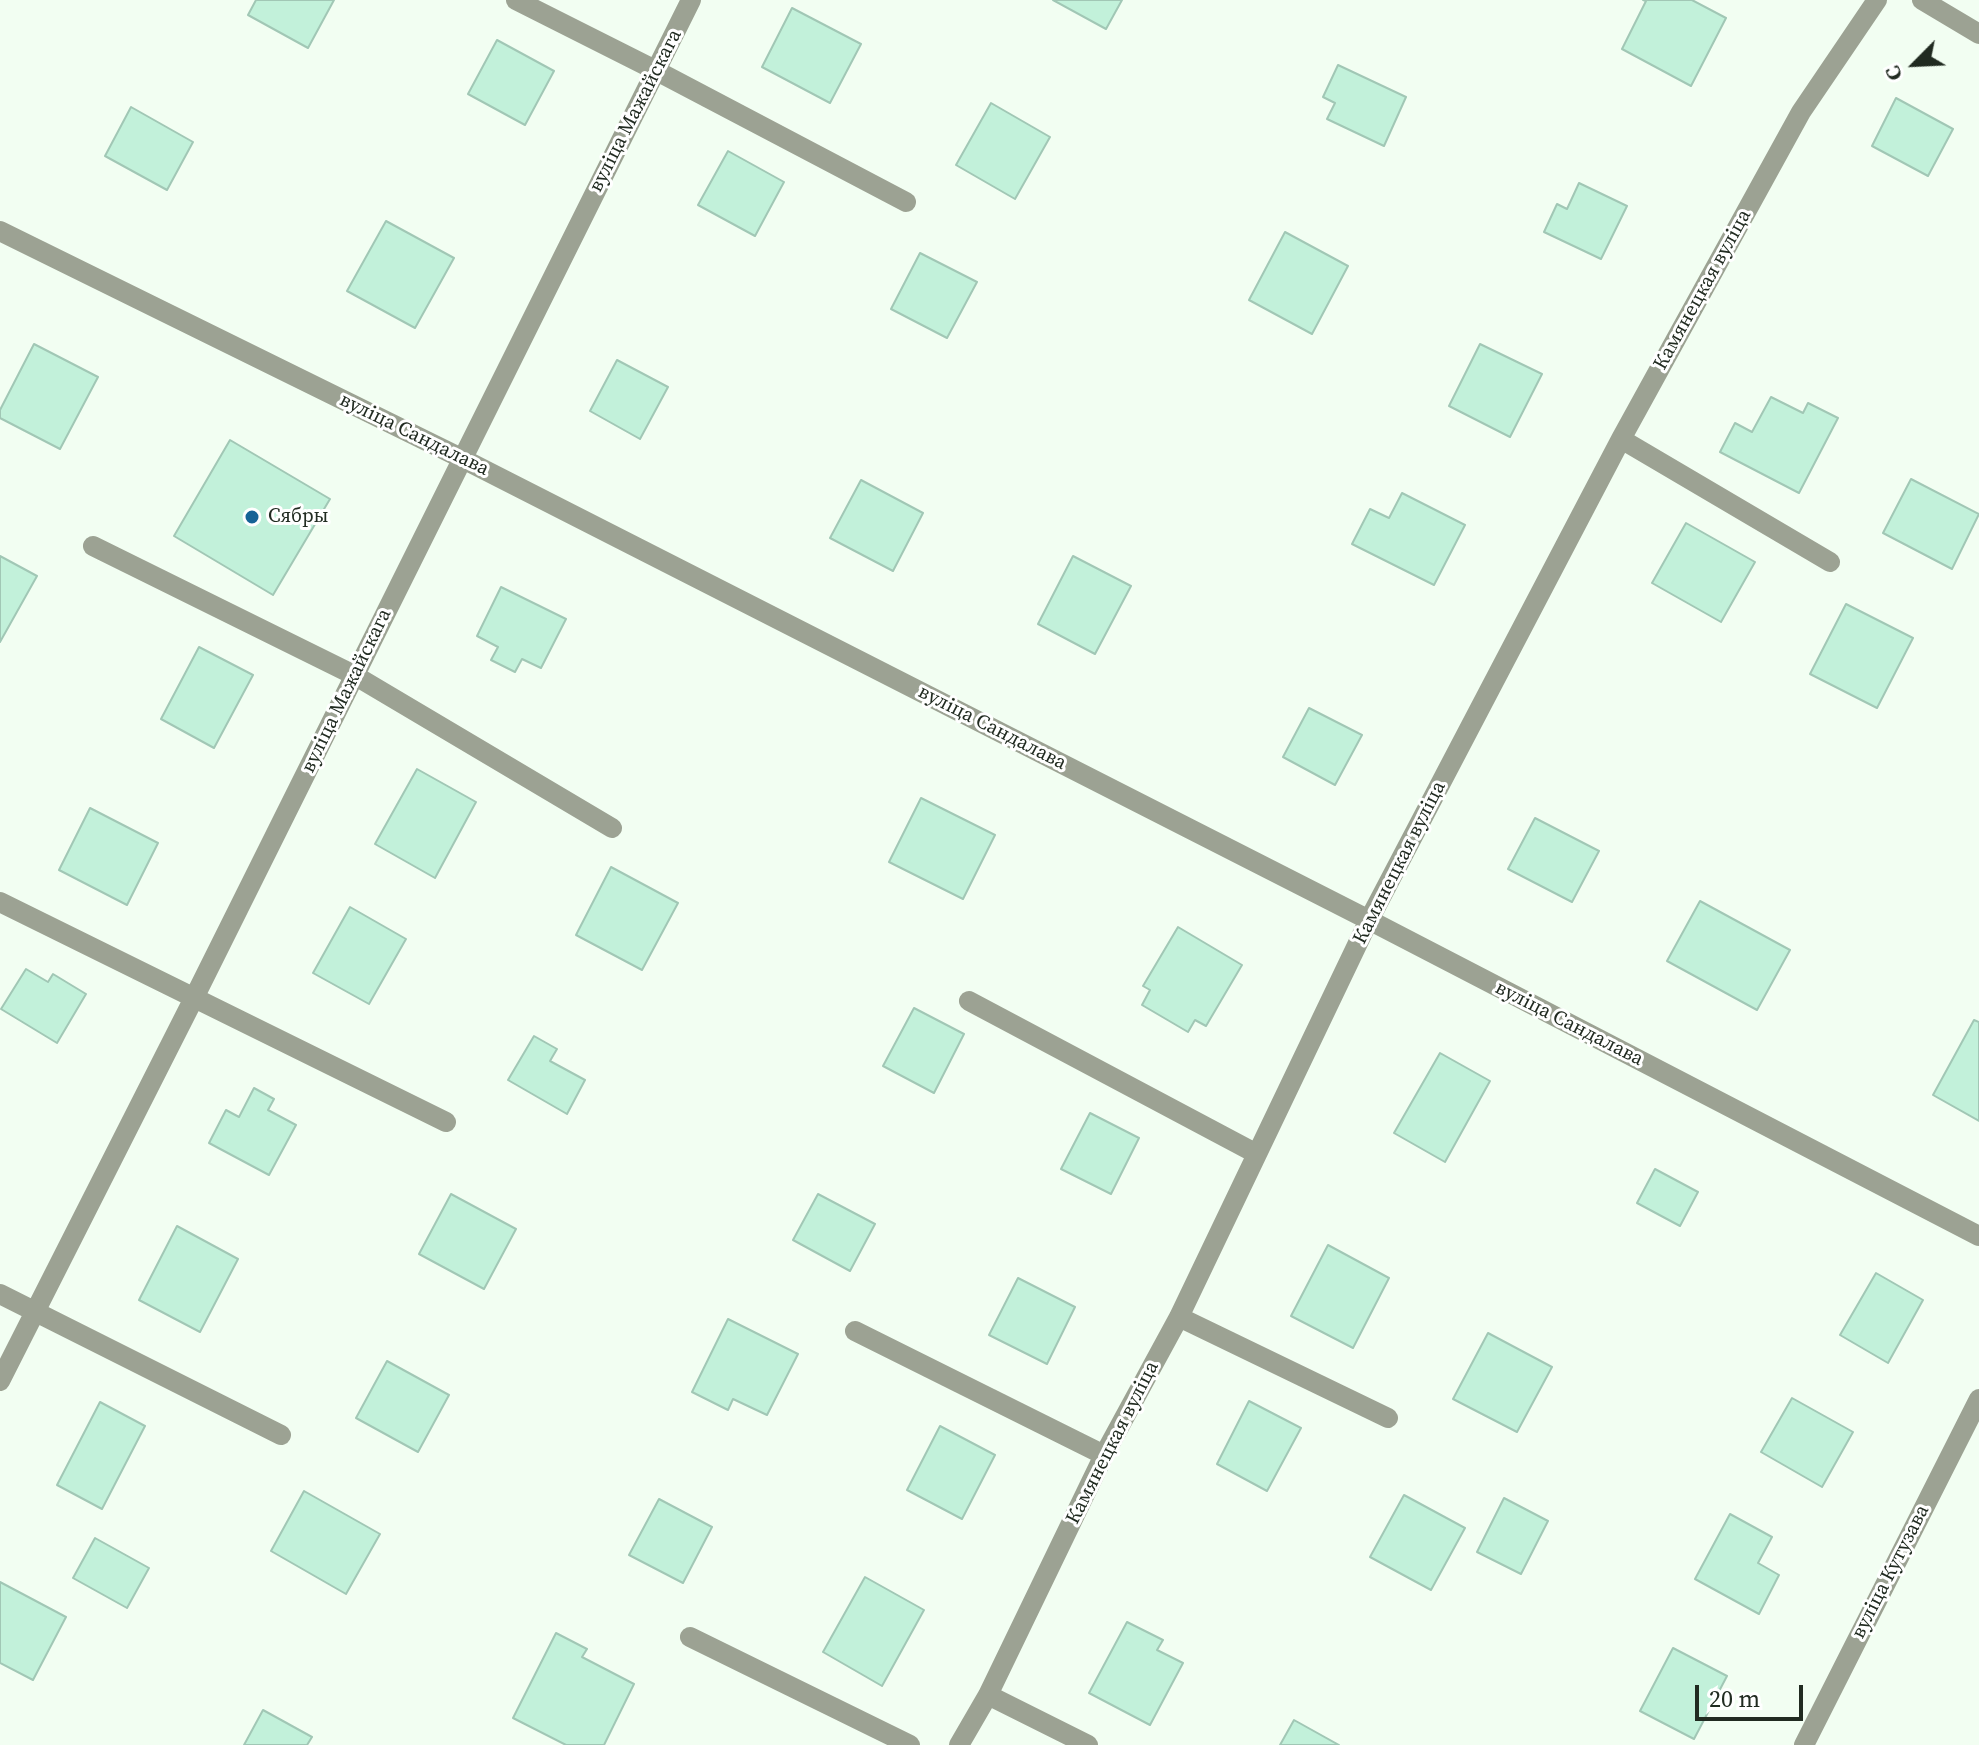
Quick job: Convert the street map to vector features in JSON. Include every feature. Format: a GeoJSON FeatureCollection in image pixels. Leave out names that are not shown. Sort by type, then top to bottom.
{"type":"FeatureCollection","features":[{"type":"Feature","properties":{"kind":"street"},"geometry":{"type":"LineString","coordinates":[[516,0],[906,202]]}},
{"type":"Feature","properties":{"kind":"street","name":"вуліца Мажайскага"},"geometry":{"type":"LineString","coordinates":[[0,1381],[691,0]]}},
{"type":"Feature","properties":{"kind":"street","name":"Камянецкая вуліца"},"geometry":{"type":"LineString","coordinates":[[959,1745],[988,1695],[1104,1455],[1179,1317],[1369,920],[1621,439],[1801,112],[1877,0]]}},
{"type":"Feature","properties":{"kind":"street"},"geometry":{"type":"LineString","coordinates":[[1922,0],[1979,34]]}},
{"type":"Feature","properties":{"kind":"street","name":"вуліца Сандалава"},"geometry":{"type":"LineString","coordinates":[[0,231],[463,459],[1369,920],[1979,1236]]}},
{"type":"Feature","properties":{"kind":"street"},"geometry":{"type":"LineString","coordinates":[[1621,439],[1830,562]]}},
{"type":"Feature","properties":{"kind":"street"},"geometry":{"type":"LineString","coordinates":[[93,546],[354,675],[612,828]]}},
{"type":"Feature","properties":{"kind":"street"},"geometry":{"type":"LineString","coordinates":[[0,902],[446,1122]]}},
{"type":"Feature","properties":{"kind":"street"},"geometry":{"type":"LineString","coordinates":[[969,1001],[1257,1154]]}},
{"type":"Feature","properties":{"kind":"street"},"geometry":{"type":"LineString","coordinates":[[0,1294],[281,1435]]}},
{"type":"Feature","properties":{"kind":"street"},"geometry":{"type":"LineString","coordinates":[[1179,1317],[1388,1418]]}},
{"type":"Feature","properties":{"kind":"street"},"geometry":{"type":"LineString","coordinates":[[855,1331],[1104,1455]]}},
{"type":"Feature","properties":{"kind":"street","name":"вуліца Кутузава"},"geometry":{"type":"LineString","coordinates":[[1804,1745],[1979,1399]]}},
{"type":"Feature","properties":{"kind":"street"},"geometry":{"type":"LineString","coordinates":[[690,1637],[910,1745]]}},
{"type":"Feature","properties":{"kind":"street"},"geometry":{"type":"LineString","coordinates":[[988,1695],[1088,1745]]}},
{"type":"Feature","properties":{"kind":"building"},"geometry":{"type":"Polygon","coordinates":[[[256,0],[334,0],[308,48],[248,15],[256,0]]]}},
{"type":"Feature","properties":{"kind":"building"},"geometry":{"type":"Polygon","coordinates":[[[1053,0],[1122,0],[1106,29],[1053,0]]]}},
{"type":"Feature","properties":{"kind":"building"},"geometry":{"type":"Polygon","coordinates":[[[1643,0],[1692,0],[1726,18],[1691,86],[1622,49],[1646,1],[1643,0]]]}},
{"type":"Feature","properties":{"kind":"building"},"geometry":{"type":"Polygon","coordinates":[[[792,8],[861,44],[830,103],[762,67],[792,8]]]}},
{"type":"Feature","properties":{"kind":"building"},"geometry":{"type":"Polygon","coordinates":[[[497,40],[554,71],[525,125],[468,94],[497,40]]]}},
{"type":"Feature","properties":{"kind":"building"},"geometry":{"type":"Polygon","coordinates":[[[1338,65],[1406,97],[1384,146],[1327,119],[1335,103],[1323,97],[1338,65]]]}},
{"type":"Feature","properties":{"kind":"building"},"geometry":{"type":"Polygon","coordinates":[[[1896,98],[1953,129],[1928,176],[1872,146],[1896,98]]]}},
{"type":"Feature","properties":{"kind":"building"},"geometry":{"type":"Polygon","coordinates":[[[991,103],[1050,137],[1015,199],[956,165],[991,103]]]}},
{"type":"Feature","properties":{"kind":"building"},"geometry":{"type":"Polygon","coordinates":[[[131,107],[193,142],[167,190],[105,156],[131,107]]]}},
{"type":"Feature","properties":{"kind":"building"},"geometry":{"type":"Polygon","coordinates":[[[728,151],[784,182],[755,236],[698,205],[728,151]]]}},
{"type":"Feature","properties":{"kind":"building"},"geometry":{"type":"Polygon","coordinates":[[[1579,183],[1627,206],[1601,259],[1544,232],[1557,204],[1567,209],[1579,183]]]}},
{"type":"Feature","properties":{"kind":"building"},"geometry":{"type":"Polygon","coordinates":[[[386,221],[454,258],[415,328],[347,291],[386,221]]]}},
{"type":"Feature","properties":{"kind":"building"},"geometry":{"type":"Polygon","coordinates":[[[1285,232],[1348,266],[1312,334],[1249,300],[1285,232]]]}},
{"type":"Feature","properties":{"kind":"building"},"geometry":{"type":"Polygon","coordinates":[[[920,253],[977,282],[947,338],[891,309],[920,253]]]}},
{"type":"Feature","properties":{"kind":"building"},"geometry":{"type":"Polygon","coordinates":[[[34,344],[98,377],[60,449],[0,418],[0,410],[34,344]]]}},
{"type":"Feature","properties":{"kind":"building"},"geometry":{"type":"Polygon","coordinates":[[[1480,344],[1542,374],[1510,437],[1449,406],[1480,344]]]}},
{"type":"Feature","properties":{"kind":"building"},"geometry":{"type":"Polygon","coordinates":[[[617,360],[668,387],[640,439],[590,411],[617,360]]]}},
{"type":"Feature","properties":{"kind":"building"},"geometry":{"type":"Polygon","coordinates":[[[1771,397],[1803,413],[1808,403],[1838,418],[1799,493],[1720,452],[1735,423],[1752,432],[1771,397]]]}},
{"type":"Feature","properties":{"kind":"building","name":"Сябры"},"geometry":{"type":"Polygon","coordinates":[[[230,440],[330,499],[273,595],[174,536],[230,440]]]}},
{"type":"Feature","properties":{"kind":"building"},"geometry":{"type":"Polygon","coordinates":[[[1911,479],[1979,514],[1952,569],[1883,533],[1911,479]]]}},
{"type":"Feature","properties":{"kind":"building"},"geometry":{"type":"Polygon","coordinates":[[[861,480],[923,513],[893,571],[830,538],[861,480]]]}},
{"type":"Feature","properties":{"kind":"building"},"geometry":{"type":"Polygon","coordinates":[[[1402,493],[1465,525],[1434,585],[1352,544],[1370,509],[1389,518],[1402,493]]]}},
{"type":"Feature","properties":{"kind":"building"},"geometry":{"type":"Polygon","coordinates":[[[1686,523],[1755,562],[1721,622],[1652,583],[1686,523]]]}},
{"type":"Feature","properties":{"kind":"building"},"geometry":{"type":"Polygon","coordinates":[[[0,556],[37,576],[0,642],[0,556]]]}},
{"type":"Feature","properties":{"kind":"building"},"geometry":{"type":"Polygon","coordinates":[[[1073,556],[1131,586],[1095,654],[1038,624],[1073,556]]]}},
{"type":"Feature","properties":{"kind":"building"},"geometry":{"type":"Polygon","coordinates":[[[501,587],[566,619],[541,668],[522,659],[515,672],[491,660],[498,647],[477,636],[501,587]]]}},
{"type":"Feature","properties":{"kind":"building"},"geometry":{"type":"Polygon","coordinates":[[[1846,604],[1913,638],[1877,708],[1810,674],[1846,604]]]}},
{"type":"Feature","properties":{"kind":"building"},"geometry":{"type":"Polygon","coordinates":[[[199,647],[253,675],[214,748],[161,719],[199,647]]]}},
{"type":"Feature","properties":{"kind":"building"},"geometry":{"type":"Polygon","coordinates":[[[1309,708],[1362,735],[1335,785],[1283,757],[1309,708]]]}},
{"type":"Feature","properties":{"kind":"building"},"geometry":{"type":"Polygon","coordinates":[[[417,769],[476,802],[435,878],[375,844],[417,769]]]}},
{"type":"Feature","properties":{"kind":"building"},"geometry":{"type":"Polygon","coordinates":[[[921,798],[995,835],[963,899],[889,862],[921,798]]]}},
{"type":"Feature","properties":{"kind":"building"},"geometry":{"type":"Polygon","coordinates":[[[90,808],[158,843],[127,905],[59,870],[90,808]]]}},
{"type":"Feature","properties":{"kind":"building"},"geometry":{"type":"Polygon","coordinates":[[[1535,818],[1599,851],[1572,902],[1508,869],[1535,818]]]}},
{"type":"Feature","properties":{"kind":"building"},"geometry":{"type":"Polygon","coordinates":[[[611,867],[678,903],[642,970],[576,935],[611,867]]]}},
{"type":"Feature","properties":{"kind":"building"},"geometry":{"type":"Polygon","coordinates":[[[1700,901],[1790,950],[1757,1010],[1667,961],[1700,901]]]}},
{"type":"Feature","properties":{"kind":"building"},"geometry":{"type":"Polygon","coordinates":[[[350,907],[406,939],[369,1004],[313,973],[350,907]]]}},
{"type":"Feature","properties":{"kind":"building"},"geometry":{"type":"Polygon","coordinates":[[[1178,927],[1242,965],[1206,1026],[1195,1020],[1188,1032],[1142,1005],[1150,990],[1143,986],[1178,927]]]}},
{"type":"Feature","properties":{"kind":"building"},"geometry":{"type":"Polygon","coordinates":[[[26,969],[48,982],[53,974],[86,994],[57,1043],[1,1009],[26,969]]]}},
{"type":"Feature","properties":{"kind":"building"},"geometry":{"type":"Polygon","coordinates":[[[914,1008],[964,1034],[934,1093],[883,1066],[914,1008]]]}},
{"type":"Feature","properties":{"kind":"building"},"geometry":{"type":"Polygon","coordinates":[[[1974,1020],[1979,1022],[1979,1121],[1933,1095],[1974,1020]]]}},
{"type":"Feature","properties":{"kind":"building"},"geometry":{"type":"Polygon","coordinates":[[[534,1036],[557,1049],[550,1061],[585,1080],[567,1114],[508,1080],[534,1036]]]}},
{"type":"Feature","properties":{"kind":"building"},"geometry":{"type":"Polygon","coordinates":[[[1440,1053],[1490,1081],[1445,1162],[1394,1133],[1440,1053]]]}},
{"type":"Feature","properties":{"kind":"building"},"geometry":{"type":"Polygon","coordinates":[[[254,1088],[274,1099],[268,1110],[296,1125],[269,1175],[209,1143],[226,1110],[239,1117],[254,1088]]]}},
{"type":"Feature","properties":{"kind":"building"},"geometry":{"type":"Polygon","coordinates":[[[1090,1113],[1139,1138],[1111,1194],[1061,1169],[1090,1113]]]}},
{"type":"Feature","properties":{"kind":"building"},"geometry":{"type":"Polygon","coordinates":[[[1655,1169],[1698,1192],[1680,1226],[1637,1203],[1655,1169]]]}},
{"type":"Feature","properties":{"kind":"building"},"geometry":{"type":"Polygon","coordinates":[[[451,1194],[516,1229],[484,1289],[419,1254],[451,1194]]]}},
{"type":"Feature","properties":{"kind":"building"},"geometry":{"type":"Polygon","coordinates":[[[818,1194],[875,1224],[850,1271],[793,1240],[818,1194]]]}},
{"type":"Feature","properties":{"kind":"building"},"geometry":{"type":"Polygon","coordinates":[[[177,1226],[238,1259],[200,1332],[139,1300],[177,1226]]]}},
{"type":"Feature","properties":{"kind":"building"},"geometry":{"type":"Polygon","coordinates":[[[1328,1245],[1389,1278],[1353,1348],[1291,1316],[1328,1245]]]}},
{"type":"Feature","properties":{"kind":"building"},"geometry":{"type":"Polygon","coordinates":[[[1876,1273],[1923,1300],[1888,1363],[1840,1335],[1876,1273]]]}},
{"type":"Feature","properties":{"kind":"building"},"geometry":{"type":"Polygon","coordinates":[[[1018,1278],[1075,1307],[1047,1364],[989,1335],[1018,1278]]]}},
{"type":"Feature","properties":{"kind":"building"},"geometry":{"type":"Polygon","coordinates":[[[728,1319],[798,1354],[767,1415],[733,1399],[728,1410],[692,1392],[728,1319]]]}},
{"type":"Feature","properties":{"kind":"building"},"geometry":{"type":"Polygon","coordinates":[[[1488,1333],[1552,1367],[1517,1432],[1453,1399],[1488,1333]]]}},
{"type":"Feature","properties":{"kind":"building"},"geometry":{"type":"Polygon","coordinates":[[[387,1361],[449,1395],[418,1452],[356,1418],[387,1361]]]}},
{"type":"Feature","properties":{"kind":"building"},"geometry":{"type":"Polygon","coordinates":[[[1792,1398],[1853,1432],[1822,1487],[1761,1452],[1792,1398]]]}},
{"type":"Feature","properties":{"kind":"building"},"geometry":{"type":"Polygon","coordinates":[[[1249,1401],[1301,1428],[1267,1491],[1217,1464],[1249,1401]]]}},
{"type":"Feature","properties":{"kind":"building"},"geometry":{"type":"Polygon","coordinates":[[[100,1402],[145,1426],[102,1509],[57,1485],[100,1402]]]}},
{"type":"Feature","properties":{"kind":"building"},"geometry":{"type":"Polygon","coordinates":[[[940,1426],[995,1455],[962,1519],[907,1490],[940,1426]]]}},
{"type":"Feature","properties":{"kind":"building"},"geometry":{"type":"Polygon","coordinates":[[[304,1491],[380,1534],[346,1594],[271,1551],[304,1491]]]}},
{"type":"Feature","properties":{"kind":"building"},"geometry":{"type":"Polygon","coordinates":[[[1404,1495],[1465,1528],[1431,1590],[1370,1557],[1404,1495]]]}},
{"type":"Feature","properties":{"kind":"building"},"geometry":{"type":"Polygon","coordinates":[[[1504,1498],[1548,1521],[1521,1574],[1477,1552],[1504,1498]]]}},
{"type":"Feature","properties":{"kind":"building"},"geometry":{"type":"Polygon","coordinates":[[[659,1499],[712,1527],[683,1583],[629,1555],[659,1499]]]}},
{"type":"Feature","properties":{"kind":"building"},"geometry":{"type":"Polygon","coordinates":[[[1730,1514],[1772,1537],[1758,1563],[1779,1575],[1759,1614],[1695,1579],[1730,1514]]]}},
{"type":"Feature","properties":{"kind":"building"},"geometry":{"type":"Polygon","coordinates":[[[95,1538],[149,1568],[127,1608],[73,1578],[95,1538]]]}},
{"type":"Feature","properties":{"kind":"building"},"geometry":{"type":"Polygon","coordinates":[[[865,1577],[924,1610],[882,1686],[823,1652],[865,1577]]]}},
{"type":"Feature","properties":{"kind":"building"},"geometry":{"type":"Polygon","coordinates":[[[0,1582],[66,1617],[33,1680],[0,1663],[0,1582]]]}},
{"type":"Feature","properties":{"kind":"building"},"geometry":{"type":"Polygon","coordinates":[[[1127,1622],[1163,1640],[1157,1650],[1183,1663],[1150,1725],[1089,1693],[1127,1622]]]}},
{"type":"Feature","properties":{"kind":"building"},"geometry":{"type":"Polygon","coordinates":[[[556,1633],[587,1649],[582,1657],[634,1684],[604,1745],[566,1745],[513,1718],[556,1633]]]}},
{"type":"Feature","properties":{"kind":"building"},"geometry":{"type":"Polygon","coordinates":[[[1673,1648],[1727,1676],[1694,1739],[1640,1711],[1673,1648]]]}},
{"type":"Feature","properties":{"kind":"building"},"geometry":{"type":"Polygon","coordinates":[[[263,1710],[312,1737],[307,1745],[244,1745],[263,1710]]]}},
{"type":"Feature","properties":{"kind":"building"},"geometry":{"type":"Polygon","coordinates":[[[1294,1720],[1339,1745],[1280,1745],[1294,1720]]]}},
{"type":"Feature","properties":{"kind":"place","name":"Сябры"},"geometry":{"type":"Point","coordinates":[252,517]}}]}
